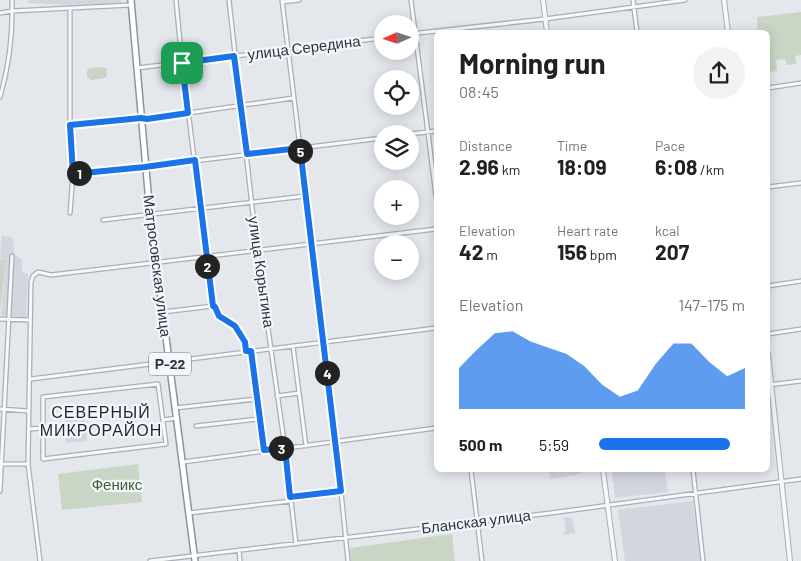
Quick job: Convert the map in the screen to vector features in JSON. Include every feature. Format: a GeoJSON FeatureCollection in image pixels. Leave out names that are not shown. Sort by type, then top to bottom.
{"type":"FeatureCollection","features":[{"type":"Feature","properties":{"kind":"highway","name":"Матросовская улица"},"geometry":{"type":"LineString","coordinates":[[131,2],[150,214],[195,558]]}},
{"type":"Feature","properties":{"kind":"street"},"geometry":{"type":"LineString","coordinates":[[0,97],[9,58],[12,0]]}},
{"type":"Feature","properties":{"kind":"street"},"geometry":{"type":"LineString","coordinates":[[176,0],[188,113],[213,306],[219,316],[235,326],[245,342],[246,351]]}},
{"type":"Feature","properties":{"kind":"street","name":"улица Корытина"},"geometry":{"type":"LineString","coordinates":[[228,0],[257,252],[285,448],[296,544]]}},
{"type":"Feature","properties":{"kind":"street"},"geometry":{"type":"LineString","coordinates":[[299,0],[282,1],[336,442],[348,561]]}},
{"type":"Feature","properties":{"kind":"street"},"geometry":{"type":"LineString","coordinates":[[411,0],[413,15]]}},
{"type":"Feature","properties":{"kind":"street"},"geometry":{"type":"LineString","coordinates":[[542,0],[547,30]]}},
{"type":"Feature","properties":{"kind":"street"},"geometry":{"type":"LineString","coordinates":[[633,0],[637,30]]}},
{"type":"Feature","properties":{"kind":"street"},"geometry":{"type":"LineString","coordinates":[[444,30],[634,8],[685,0]]}},
{"type":"Feature","properties":{"kind":"street"},"geometry":{"type":"LineString","coordinates":[[724,0],[728,30]]}},
{"type":"Feature","properties":{"kind":"street"},"geometry":{"type":"LineString","coordinates":[[0,13],[131,2]]}},
{"type":"Feature","properties":{"kind":"street"},"geometry":{"type":"LineString","coordinates":[[70,8],[70,125],[73,174],[70,213]]}},
{"type":"Feature","properties":{"kind":"street"},"geometry":{"type":"LineString","coordinates":[[419,33],[434,31]]}},
{"type":"Feature","properties":{"kind":"street","name":"улица Середина"},"geometry":{"type":"LineString","coordinates":[[137,68],[374,39]]}},
{"type":"Feature","properties":{"kind":"street"},"geometry":{"type":"LineString","coordinates":[[419,58],[434,180]]}},
{"type":"Feature","properties":{"kind":"street"},"geometry":{"type":"LineString","coordinates":[[770,88],[801,83]]}},
{"type":"Feature","properties":{"kind":"street"},"geometry":{"type":"LineString","coordinates":[[70,125],[147,119],[293,98]]}},
{"type":"Feature","properties":{"kind":"street"},"geometry":{"type":"LineString","coordinates":[[419,133],[434,131]]}},
{"type":"Feature","properties":{"kind":"street"},"geometry":{"type":"LineString","coordinates":[[73,174],[374,139]]}},
{"type":"Feature","properties":{"kind":"street"},"geometry":{"type":"LineString","coordinates":[[770,187],[801,183]]}},
{"type":"Feature","properties":{"kind":"street"},"geometry":{"type":"LineString","coordinates":[[103,220],[305,196]]}},
{"type":"Feature","properties":{"kind":"street"},"geometry":{"type":"LineString","coordinates":[[40,561],[28,464],[31,379],[31,282],[33,276],[38,272],[51,275],[257,252],[434,229]]}},
{"type":"Feature","properties":{"kind":"street"},"geometry":{"type":"LineString","coordinates":[[0,490],[1,409],[12,256]]}},
{"type":"Feature","properties":{"kind":"street"},"geometry":{"type":"LineString","coordinates":[[770,286],[801,282]]}},
{"type":"Feature","properties":{"kind":"street"},"geometry":{"type":"LineString","coordinates":[[163,312],[213,306]]}},
{"type":"Feature","properties":{"kind":"street"},"geometry":{"type":"LineString","coordinates":[[0,320],[30,320]]}},
{"type":"Feature","properties":{"kind":"street"},"geometry":{"type":"LineString","coordinates":[[31,379],[434,328]]}},
{"type":"Feature","properties":{"kind":"street"},"geometry":{"type":"LineString","coordinates":[[770,334],[801,329]]}},
{"type":"Feature","properties":{"kind":"street"},"geometry":{"type":"LineString","coordinates":[[293,346],[306,446]]}},
{"type":"Feature","properties":{"kind":"street"},"geometry":{"type":"LineString","coordinates":[[251,351],[264,450]]}},
{"type":"Feature","properties":{"kind":"street"},"geometry":{"type":"LineString","coordinates":[[770,384],[801,381]]}},
{"type":"Feature","properties":{"kind":"street"},"geometry":{"type":"LineString","coordinates":[[158,384],[163,420],[166,444],[43,459],[43,397],[158,384]]}},
{"type":"Feature","properties":{"kind":"street"},"geometry":{"type":"LineString","coordinates":[[770,391],[790,561]]}},
{"type":"Feature","properties":{"kind":"street"},"geometry":{"type":"LineString","coordinates":[[278,396],[299,393]]}},
{"type":"Feature","properties":{"kind":"street"},"geometry":{"type":"LineString","coordinates":[[175,408],[257,399]]}},
{"type":"Feature","properties":{"kind":"street"},"geometry":{"type":"LineString","coordinates":[[1,409],[30,411]]}},
{"type":"Feature","properties":{"kind":"street"},"geometry":{"type":"LineString","coordinates":[[163,420],[177,418]]}},
{"type":"Feature","properties":{"kind":"street"},"geometry":{"type":"LineString","coordinates":[[196,426],[259,419]]}},
{"type":"Feature","properties":{"kind":"street"},"geometry":{"type":"LineString","coordinates":[[29,429],[43,428]]}},
{"type":"Feature","properties":{"kind":"street"},"geometry":{"type":"LineString","coordinates":[[183,462],[434,428]]}},
{"type":"Feature","properties":{"kind":"street"},"geometry":{"type":"LineString","coordinates":[[0,464],[28,464]]}},
{"type":"Feature","properties":{"kind":"street"},"geometry":{"type":"LineString","coordinates":[[471,472],[482,561]]}},
{"type":"Feature","properties":{"kind":"street"},"geometry":{"type":"LineString","coordinates":[[603,472],[615,561]]}},
{"type":"Feature","properties":{"kind":"street"},"geometry":{"type":"LineString","coordinates":[[693,472],[703,561]]}},
{"type":"Feature","properties":{"kind":"street","name":"Бланская улица"},"geometry":{"type":"LineString","coordinates":[[150,561],[195,558],[239,550],[346,538],[801,479]]}},
{"type":"Feature","properties":{"kind":"street"},"geometry":{"type":"LineString","coordinates":[[290,497],[341,491]]}},
{"type":"Feature","properties":{"kind":"street"},"geometry":{"type":"LineString","coordinates":[[189,514],[291,502]]}},
{"type":"Feature","properties":{"kind":"street"},"geometry":{"type":"LineString","coordinates":[[239,550],[240,561]]}},
{"type":"Feature","properties":{"kind":"shaded area"},"geometry":{"type":"Polygon","coordinates":[[[28,0],[121,0],[121,3],[72,5],[28,3],[28,0]]]}},
{"type":"Feature","properties":{"kind":"shaded area"},"geometry":{"type":"Polygon","coordinates":[[[2,235],[12,237],[15,255],[22,260],[22,272],[28,274],[26,318],[1,315],[6,260],[0,259],[2,235]]]}},
{"type":"Feature","properties":{"kind":"shaded area"},"geometry":{"type":"Polygon","coordinates":[[[80,410],[86,426],[87,441],[66,443],[65,416],[71,411],[80,410]]]}},
{"type":"Feature","properties":{"kind":"shaded area"},"geometry":{"type":"Polygon","coordinates":[[[549,472],[582,472],[581,474],[550,479],[549,472]]]}},
{"type":"Feature","properties":{"kind":"shaded area"},"geometry":{"type":"Polygon","coordinates":[[[612,472],[665,472],[668,492],[615,498],[612,472]]]}},
{"type":"Feature","properties":{"kind":"shaded area"},"geometry":{"type":"Polygon","coordinates":[[[693,501],[700,561],[625,561],[618,510],[693,501]]]}},
{"type":"Feature","properties":{"kind":"shaded area"},"geometry":{"type":"Polygon","coordinates":[[[572,517],[575,533],[564,535],[566,531],[564,518],[572,517]]]}},
{"type":"Feature","properties":{"kind":"green space"},"geometry":{"type":"Polygon","coordinates":[[[801,12],[801,55],[795,56],[796,64],[787,65],[785,59],[776,60],[777,71],[770,72],[770,30],[758,30],[757,17],[801,12]]]}},
{"type":"Feature","properties":{"kind":"green space"},"geometry":{"type":"Polygon","coordinates":[[[103,67],[107,69],[105,78],[91,80],[87,77],[89,68],[103,67]]]}},
{"type":"Feature","properties":{"kind":"green space"},"geometry":{"type":"Polygon","coordinates":[[[0,260],[6,260],[0,312],[0,260]]]}},
{"type":"Feature","properties":{"kind":"green space","name":"Феникс"},"geometry":{"type":"Polygon","coordinates":[[[138,464],[142,502],[62,510],[58,474],[138,464]]]}},
{"type":"Feature","properties":{"kind":"green space"},"geometry":{"type":"Polygon","coordinates":[[[452,534],[455,561],[351,561],[350,548],[452,534]]]}},
{"type":"Feature","properties":{"kind":"district","name":"СЕВЕРНЫЙ МИКРОРАЙОН"},"geometry":{"type":"Point","coordinates":[101,421]}},
{"type":"Feature","properties":{"kind":"route"},"geometry":{"type":"LineString","coordinates":[[234,56],[247,154],[300,148],[341,491],[290,497],[285,448],[264,450],[251,351],[246,351],[245,342],[235,326],[219,316],[213,306],[195,160],[73,174],[70,125],[147,119],[188,113],[182,63],[234,56]]}}]}
